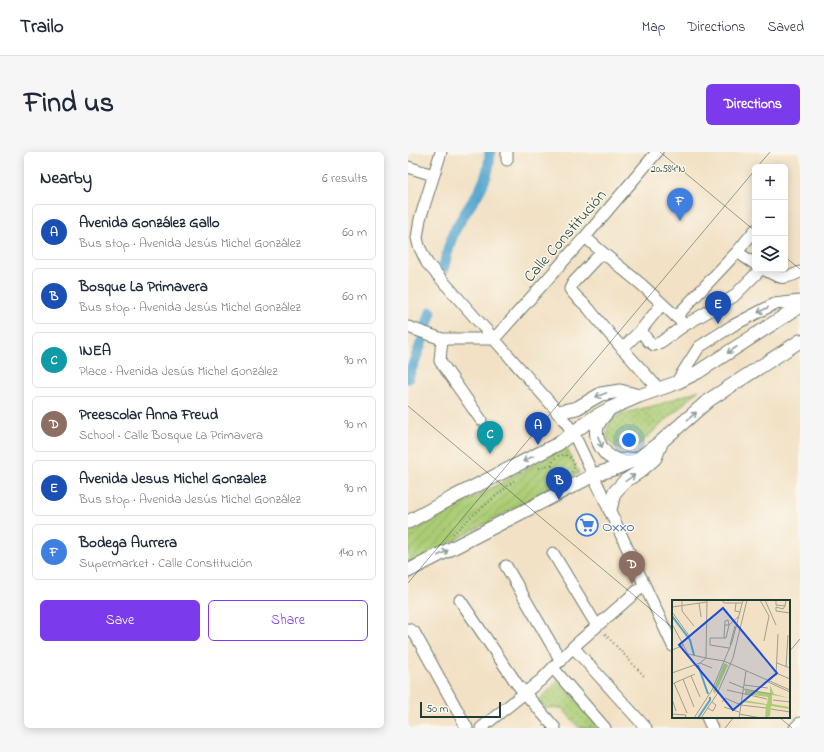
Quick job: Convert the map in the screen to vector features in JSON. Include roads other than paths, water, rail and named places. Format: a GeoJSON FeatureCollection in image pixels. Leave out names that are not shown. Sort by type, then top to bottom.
{"type":"FeatureCollection","features":[{"type":"Feature","properties":{"kind":"main road"},"geometry":{"type":"LineString","coordinates":[[408,522],[558,444],[593,418],[611,408],[638,396],[676,383],[698,372],[800,306]]}},
{"type":"Feature","properties":{"kind":"main road"},"geometry":{"type":"LineString","coordinates":[[408,571],[594,475],[616,468],[639,458],[662,441],[709,400],[800,341]]}},
{"type":"Feature","properties":{"kind":"main road"},"geometry":{"type":"LineString","coordinates":[[558,412],[577,408],[601,394],[620,391],[638,396]]}},
{"type":"Feature","properties":{"kind":"main road"},"geometry":{"type":"LineString","coordinates":[[611,408],[601,419],[597,427],[597,437],[600,447],[615,460],[639,458]]}},
{"type":"Feature","properties":{"kind":"main road"},"geometry":{"type":"LineString","coordinates":[[610,510],[614,493],[626,481],[655,458],[662,441]]}},
{"type":"Feature","properties":{"kind":"street"},"geometry":{"type":"LineString","coordinates":[[441,152],[420,219],[417,238],[427,263],[574,432],[672,644]]}},
{"type":"Feature","properties":{"kind":"street","name":"Calle Constitución"},"geometry":{"type":"LineString","coordinates":[[494,339],[658,152]]}},
{"type":"Feature","properties":{"kind":"street"},"geometry":{"type":"LineString","coordinates":[[408,167],[433,175]]}},
{"type":"Feature","properties":{"kind":"street"},"geometry":{"type":"LineString","coordinates":[[676,317],[737,252],[752,234]]}},
{"type":"Feature","properties":{"kind":"street"},"geometry":{"type":"LineString","coordinates":[[585,237],[642,285],[685,325]]}},
{"type":"Feature","properties":{"kind":"street"},"geometry":{"type":"LineString","coordinates":[[602,252],[570,288],[622,349],[659,389]]}},
{"type":"Feature","properties":{"kind":"street"},"geometry":{"type":"LineString","coordinates":[[737,252],[752,262]]}},
{"type":"Feature","properties":{"kind":"street"},"geometry":{"type":"LineString","coordinates":[[641,330],[648,341],[654,345],[662,342],[685,325],[732,297],[759,272]]}},
{"type":"Feature","properties":{"kind":"street"},"geometry":{"type":"LineString","coordinates":[[768,272],[782,279],[788,278],[800,272]]}},
{"type":"Feature","properties":{"kind":"street"},"geometry":{"type":"LineString","coordinates":[[676,383],[698,347],[732,326],[774,304],[800,301]]}},
{"type":"Feature","properties":{"kind":"street"},"geometry":{"type":"LineString","coordinates":[[622,349],[641,330],[662,304]]}},
{"type":"Feature","properties":{"kind":"street"},"geometry":{"type":"LineString","coordinates":[[408,327],[442,339],[494,339]]}},
{"type":"Feature","properties":{"kind":"street"},"geometry":{"type":"LineString","coordinates":[[442,339],[440,361],[481,420]]}},
{"type":"Feature","properties":{"kind":"street"},"geometry":{"type":"LineString","coordinates":[[553,553],[597,626]]}},
{"type":"Feature","properties":{"kind":"street"},"geometry":{"type":"LineString","coordinates":[[506,566],[557,665],[605,728]]}},
{"type":"Feature","properties":{"kind":"street"},"geometry":{"type":"LineString","coordinates":[[481,728],[525,694],[557,665],[573,647],[644,585]]}},
{"type":"Feature","properties":{"kind":"street"},"geometry":{"type":"LineString","coordinates":[[460,600],[516,684],[555,728]]}},
{"type":"Feature","properties":{"kind":"street"},"geometry":{"type":"LineString","coordinates":[[408,629],[414,632],[467,728]]}},
{"type":"Feature","properties":{"kind":"street"},"geometry":{"type":"LineString","coordinates":[[573,647],[646,728]]}},
{"type":"Feature","properties":{"kind":"street"},"geometry":{"type":"LineString","coordinates":[[707,718],[712,728]]}},
{"type":"Feature","properties":{"kind":"street"},"geometry":{"type":"LineString","coordinates":[[795,728],[800,722]]}},
{"type":"Feature","properties":{"kind":"waterway"},"geometry":{"type":"LineString","coordinates":[[443,269],[455,230],[478,194],[482,185],[489,164],[490,152]]}},
{"type":"Feature","properties":{"kind":"waterway"},"geometry":{"type":"LineString","coordinates":[[427,324],[431,312]]}},
{"type":"Feature","properties":{"kind":"waterway"},"geometry":{"type":"LineString","coordinates":[[408,378],[422,341]]}},
{"type":"Feature","properties":{"kind":"place","name":"Bodega Aurrera"},"geometry":{"type":"Point","coordinates":[680,221]}},
{"type":"Feature","properties":{"kind":"place","name":"Avenida Jesus Michel Gonzalez"},"geometry":{"type":"Point","coordinates":[718,324]}},
{"type":"Feature","properties":{"kind":"place","name":"Avenida González Gallo"},"geometry":{"type":"Point","coordinates":[538,445]}},
{"type":"Feature","properties":{"kind":"place","name":"INEA"},"geometry":{"type":"Point","coordinates":[490,454]}},
{"type":"Feature","properties":{"kind":"place","name":"Bosque La Primavera"},"geometry":{"type":"Point","coordinates":[559,500]}},
{"type":"Feature","properties":{"kind":"place","name":"Oxxo"},"geometry":{"type":"Point","coordinates":[587,525]}},
{"type":"Feature","properties":{"kind":"place","name":"Preescolar Anna Freud"},"geometry":{"type":"Point","coordinates":[632,584]}}]}
